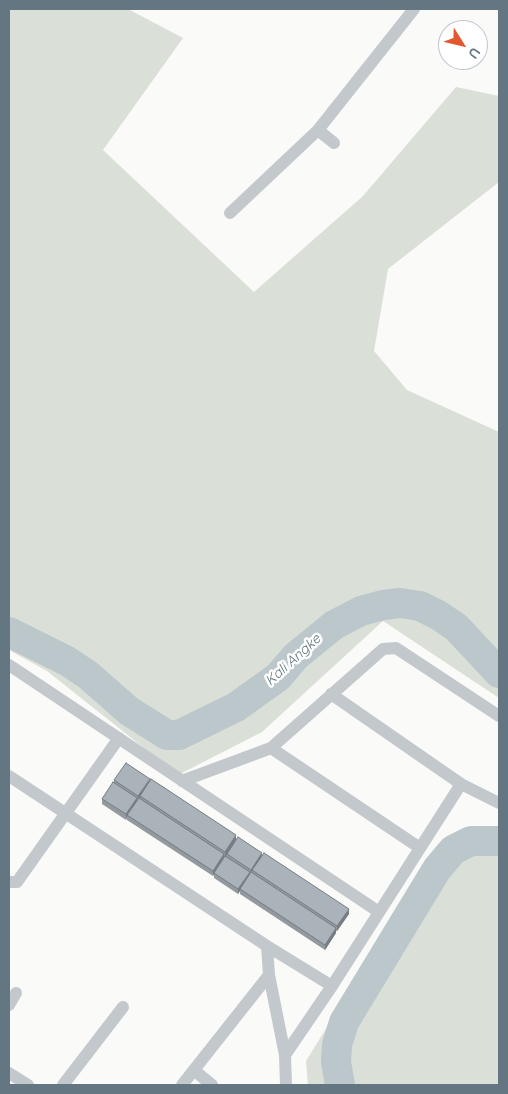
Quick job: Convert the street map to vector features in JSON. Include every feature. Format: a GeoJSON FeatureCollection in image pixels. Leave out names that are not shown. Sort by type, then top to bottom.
{"type":"FeatureCollection","features":[{"type":"Feature","properties":{"kind":"street"},"geometry":{"type":"LineString","coordinates":[[230,213],[318,130],[414,9]]}},
{"type":"Feature","properties":{"kind":"street"},"geometry":{"type":"LineString","coordinates":[[318,130],[334,143]]}},
{"type":"Feature","properties":{"kind":"street"},"geometry":{"type":"LineString","coordinates":[[182,781],[271,748],[378,652],[396,648],[499,716]]}},
{"type":"Feature","properties":{"kind":"street"},"geometry":{"type":"LineString","coordinates":[[9,665],[379,912]]}},
{"type":"Feature","properties":{"kind":"street"},"geometry":{"type":"LineString","coordinates":[[331,694],[461,784],[499,803]]}},
{"type":"Feature","properties":{"kind":"street"},"geometry":{"type":"LineString","coordinates":[[9,882],[17,882],[119,738]]}},
{"type":"Feature","properties":{"kind":"street"},"geometry":{"type":"LineString","coordinates":[[271,748],[420,848]]}},
{"type":"Feature","properties":{"kind":"street"},"geometry":{"type":"LineString","coordinates":[[9,776],[267,946],[332,986]]}},
{"type":"Feature","properties":{"kind":"street"},"geometry":{"type":"LineString","coordinates":[[285,1055],[332,986],[461,784]]}},
{"type":"Feature","properties":{"kind":"street"},"geometry":{"type":"LineString","coordinates":[[267,946],[270,975],[285,1055],[286,1085]]}},
{"type":"Feature","properties":{"kind":"street"},"geometry":{"type":"LineString","coordinates":[[182,1085],[270,975]]}},
{"type":"Feature","properties":{"kind":"street"},"geometry":{"type":"LineString","coordinates":[[9,1005],[16,992]]}},
{"type":"Feature","properties":{"kind":"street"},"geometry":{"type":"LineString","coordinates":[[63,1085],[123,1007]]}},
{"type":"Feature","properties":{"kind":"street"},"geometry":{"type":"LineString","coordinates":[[195,1071],[212,1085]]}},
{"type":"Feature","properties":{"kind":"street"},"geometry":{"type":"LineString","coordinates":[[9,1073],[28,1085]]}},
{"type":"Feature","properties":{"kind":"shaded area"},"geometry":{"type":"Polygon","coordinates":[[[9,9],[128,9],[183,38],[103,150],[254,292],[363,196],[456,87],[499,96],[499,182],[388,269],[374,351],[407,390],[499,432],[499,698],[383,621],[262,732],[178,775],[47,671],[9,650],[9,9]]]}},
{"type":"Feature","properties":{"kind":"shaded area"},"geometry":{"type":"Polygon","coordinates":[[[476,827],[499,828],[499,1085],[308,1085],[306,1061],[427,865],[476,827]]]}},
{"type":"Feature","properties":{"kind":"building"},"geometry":{"type":"Polygon","coordinates":[[[126,763],[150,779],[138,796],[114,780],[126,763]]]}},
{"type":"Feature","properties":{"kind":"building"},"geometry":{"type":"Polygon","coordinates":[[[151,779],[236,835],[225,852],[140,796],[151,779]]]}},
{"type":"Feature","properties":{"kind":"building"},"geometry":{"type":"Polygon","coordinates":[[[113,782],[137,798],[126,814],[102,799],[113,782]]]}},
{"type":"Feature","properties":{"kind":"building"},"geometry":{"type":"Polygon","coordinates":[[[139,798],[224,854],[213,871],[127,815],[139,798]]]}},
{"type":"Feature","properties":{"kind":"building"},"geometry":{"type":"Polygon","coordinates":[[[238,837],[262,853],[251,870],[227,854],[238,837]]]}},
{"type":"Feature","properties":{"kind":"building"},"geometry":{"type":"Polygon","coordinates":[[[264,853],[349,909],[337,926],[252,870],[264,853]]]}},
{"type":"Feature","properties":{"kind":"building"},"geometry":{"type":"Polygon","coordinates":[[[225,856],[250,872],[238,889],[214,873],[225,856]]]}},
{"type":"Feature","properties":{"kind":"building"},"geometry":{"type":"Polygon","coordinates":[[[251,872],[336,928],[325,945],[240,889],[251,872]]]}},
{"type":"Feature","properties":{"kind":"waterway","name":"Kali Angke"},"geometry":{"type":"LineString","coordinates":[[9,632],[67,661],[88,675],[129,711],[167,735],[179,735],[236,707],[278,677],[296,656],[334,625],[361,611],[383,605],[400,603],[420,606],[438,615],[456,627],[499,673]]}},
{"type":"Feature","properties":{"kind":"waterway","name":"Kali Angke"},"geometry":{"type":"LineString","coordinates":[[340,1085],[336,1062],[337,1045],[344,1022],[437,869],[453,850],[471,841],[499,841]]}}]}
